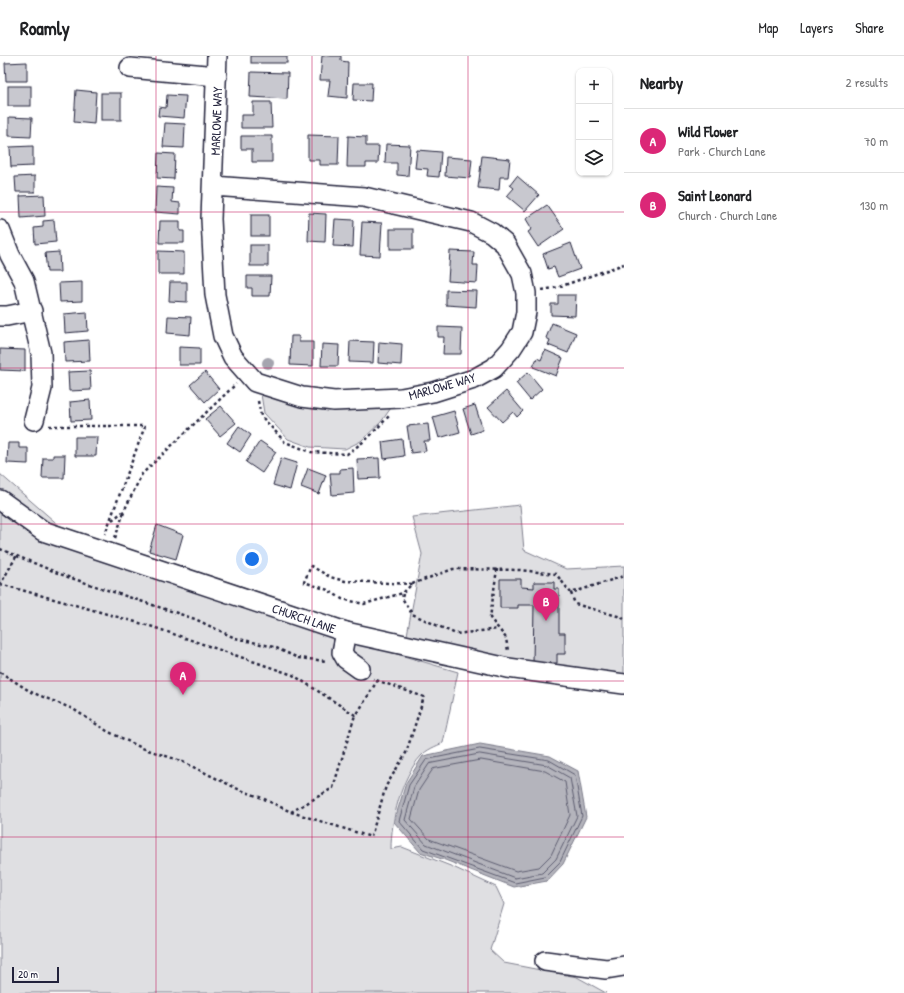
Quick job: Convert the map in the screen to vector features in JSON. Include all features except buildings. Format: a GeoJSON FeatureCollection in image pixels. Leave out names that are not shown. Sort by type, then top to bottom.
{"type":"FeatureCollection","features":[{"type":"Feature","properties":{"kind":"street","name":"MARLOWE WAY"},"geometry":{"type":"LineString","coordinates":[[213,186],[364,197],[471,222],[492,233],[505,244],[522,274],[526,292],[526,312],[522,332],[511,349],[494,368],[474,379],[433,392],[401,398],[334,401],[302,398],[251,378],[233,357],[223,336],[215,295],[212,219],[213,186],[217,76],[218,56]]}},
{"type":"Feature","properties":{"kind":"street"},"geometry":{"type":"LineString","coordinates":[[130,68],[217,76]]}},
{"type":"Feature","properties":{"kind":"street"},"geometry":{"type":"LineString","coordinates":[[0,230],[10,255],[24,280],[41,353],[42,388],[34,420]]}},
{"type":"Feature","properties":{"kind":"street"},"geometry":{"type":"LineString","coordinates":[[0,316],[32,311]]}},
{"type":"Feature","properties":{"kind":"street","name":"CHURCH LANE"},"geometry":{"type":"LineString","coordinates":[[0,500],[43,531],[107,545],[346,632],[508,668],[624,684]]}},
{"type":"Feature","properties":{"kind":"street"},"geometry":{"type":"LineString","coordinates":[[346,632],[342,652],[346,659],[360,669]]}},
{"type":"Feature","properties":{"kind":"street"},"geometry":{"type":"LineString","coordinates":[[545,961],[606,968],[624,966]]}},
{"type":"Feature","properties":{"kind":"path"},"geometry":{"type":"LineString","coordinates":[[526,292],[559,287],[624,264]]}},
{"type":"Feature","properties":{"kind":"path"},"geometry":{"type":"LineString","coordinates":[[107,545],[142,474],[251,378],[261,416],[285,442],[311,452],[347,454],[367,439],[389,417],[401,398]]}},
{"type":"Feature","properties":{"kind":"path"},"geometry":{"type":"LineString","coordinates":[[34,420],[49,426],[145,426],[111,521],[107,545]]}},
{"type":"Feature","properties":{"kind":"path"},"geometry":{"type":"LineString","coordinates":[[111,521],[124,511]]}},
{"type":"Feature","properties":{"kind":"path"},"geometry":{"type":"LineString","coordinates":[[0,549],[65,576],[195,618],[235,638],[274,647],[298,658],[329,661],[342,652]]}},
{"type":"Feature","properties":{"kind":"path"},"geometry":{"type":"LineString","coordinates":[[17,555],[0,584],[150,626],[293,675],[355,715]]}},
{"type":"Feature","properties":{"kind":"path"},"geometry":{"type":"LineString","coordinates":[[412,584],[403,593],[364,604],[342,600],[328,590],[304,582],[311,566],[330,577],[345,581],[412,584],[453,569],[497,569],[556,574],[571,594],[576,604],[624,619]]}},
{"type":"Feature","properties":{"kind":"path"},"geometry":{"type":"LineString","coordinates":[[497,569],[490,618],[506,638],[508,652]]}},
{"type":"Feature","properties":{"kind":"path"},"geometry":{"type":"LineString","coordinates":[[571,594],[624,576]]}},
{"type":"Feature","properties":{"kind":"path"},"geometry":{"type":"LineString","coordinates":[[403,593],[402,598],[412,614],[456,634],[498,629]]}},
{"type":"Feature","properties":{"kind":"path"},"geometry":{"type":"LineString","coordinates":[[0,672],[31,692],[73,709],[107,731],[142,748],[181,761],[238,790],[262,798],[291,812],[371,837],[386,786],[406,753],[424,697],[377,681],[360,669]]}},
{"type":"Feature","properties":{"kind":"path"},"geometry":{"type":"LineString","coordinates":[[291,812],[333,788],[355,715],[358,714],[377,681]]}},
{"type":"Feature","properties":{"kind":"shaded area"},"geometry":{"type":"Polygon","coordinates":[[[260,388],[393,405],[381,422],[361,441],[345,449],[310,447],[288,439],[264,413],[260,388]]]}},
{"type":"Feature","properties":{"kind":"shaded area"},"geometry":{"type":"Polygon","coordinates":[[[0,474],[62,528],[278,619],[458,672],[443,743],[431,748],[423,754],[414,765],[408,776],[398,800],[391,838],[391,849],[402,847],[453,867],[496,887],[504,904],[490,950],[504,963],[577,977],[606,993],[0,993],[0,474]]]}},
{"type":"Feature","properties":{"kind":"shaded area"},"geometry":{"type":"Polygon","coordinates":[[[520,505],[524,550],[566,569],[624,566],[624,679],[474,653],[407,635],[422,554],[412,517],[520,505]]]}},
{"type":"Feature","properties":{"kind":"water"},"geometry":{"type":"Polygon","coordinates":[[[480,744],[550,756],[578,771],[586,817],[563,864],[547,881],[514,887],[445,860],[420,852],[394,822],[406,783],[423,756],[480,744]]]}},
{"type":"Feature","properties":{"kind":"place","name":"Saint Leonard"},"geometry":{"type":"Point","coordinates":[546,621]}},
{"type":"Feature","properties":{"kind":"place","name":"Wild Flower"},"geometry":{"type":"Point","coordinates":[183,695]}}]}
